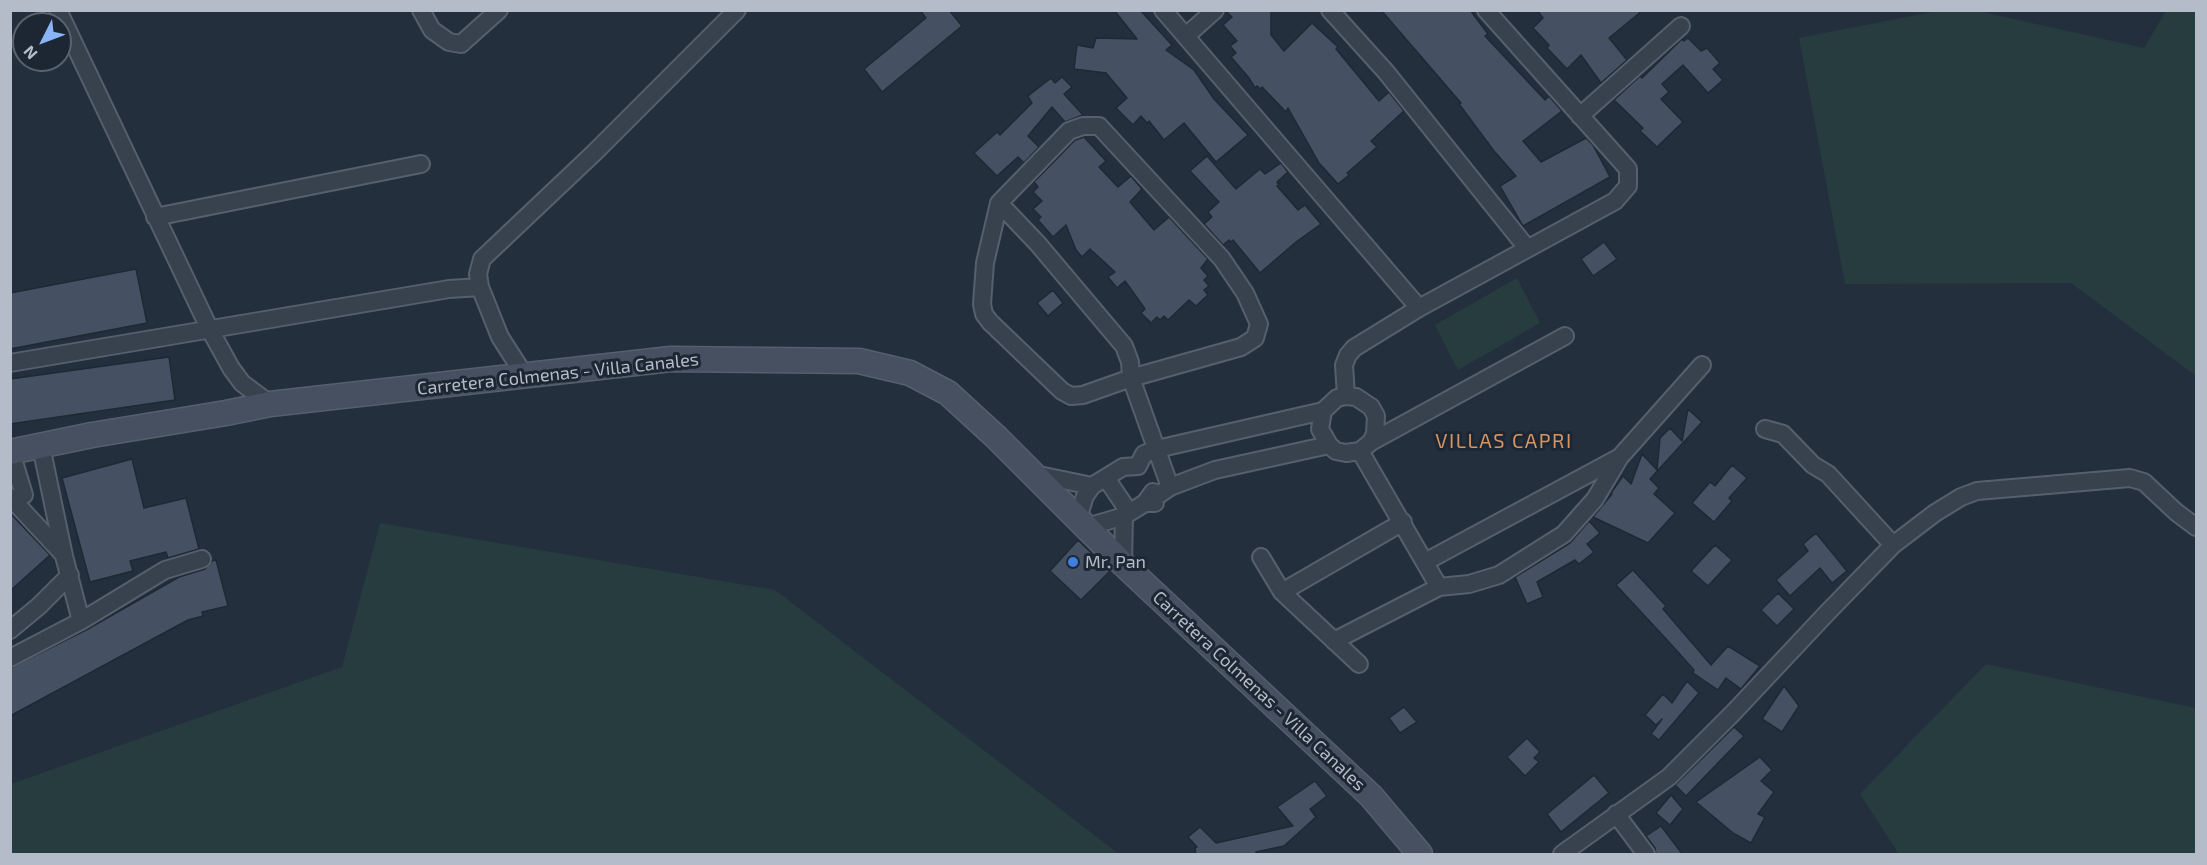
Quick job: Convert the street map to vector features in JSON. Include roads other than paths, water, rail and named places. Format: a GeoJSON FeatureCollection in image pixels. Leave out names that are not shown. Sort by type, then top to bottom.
{"type":"FeatureCollection","features":[{"type":"Feature","properties":{"kind":"street"},"geometry":{"type":"LineString","coordinates":[[58,10],[209,328],[242,383],[270,404]]}},
{"type":"Feature","properties":{"kind":"street"},"geometry":{"type":"LineString","coordinates":[[421,10],[432,30],[449,42],[461,44],[499,10]]}},
{"type":"Feature","properties":{"kind":"street"},"geometry":{"type":"LineString","coordinates":[[525,376],[500,337],[480,287],[478,274],[482,259],[594,153],[736,10]]}},
{"type":"Feature","properties":{"kind":"street"},"geometry":{"type":"LineString","coordinates":[[1163,10],[1419,308]]}},
{"type":"Feature","properties":{"kind":"street"},"geometry":{"type":"LineString","coordinates":[[1186,36],[1215,10]]}},
{"type":"Feature","properties":{"kind":"street"},"geometry":{"type":"LineString","coordinates":[[1330,10],[1386,72],[1527,248]]}},
{"type":"Feature","properties":{"kind":"street"},"geometry":{"type":"LineString","coordinates":[[1346,396],[1344,365],[1354,348],[1419,308],[1615,201],[1628,186],[1628,169],[1486,10]]}},
{"type":"Feature","properties":{"kind":"street"},"geometry":{"type":"LineString","coordinates":[[1580,116],[1682,26]]}},
{"type":"Feature","properties":{"kind":"street"},"geometry":{"type":"LineString","coordinates":[[1083,126],[1099,126],[1222,259],[1245,293],[1258,324],[1255,338],[1241,347],[1131,378],[1083,395],[1071,396],[1062,391],[984,314],[982,304],[985,263],[999,203],[1069,132],[1083,126]]}},
{"type":"Feature","properties":{"kind":"street"},"geometry":{"type":"LineString","coordinates":[[155,218],[421,164]]}},
{"type":"Feature","properties":{"kind":"street"},"geometry":{"type":"LineString","coordinates":[[999,203],[1038,244],[1124,346],[1130,362],[1131,378],[1151,452],[1165,490]]}},
{"type":"Feature","properties":{"kind":"street"},"geometry":{"type":"LineString","coordinates":[[10,363],[449,289],[480,287]]}},
{"type":"Feature","properties":{"kind":"street"},"geometry":{"type":"LineString","coordinates":[[1323,411],[1320,429],[1329,445],[1336,451],[1346,453],[1365,447],[1565,336]]}},
{"type":"Feature","properties":{"kind":"street","name":"Carretera Colmenas - Villa Canales"},"geometry":{"type":"LineString","coordinates":[[11,452],[92,435],[270,404],[671,358],[859,361],[910,373],[936,386],[972,414],[1124,564],[1371,796],[1420,855]]}},
{"type":"Feature","properties":{"kind":"street"},"geometry":{"type":"LineString","coordinates":[[1334,641],[1439,587],[1469,584],[1499,575],[1564,534],[1596,499],[1620,457],[1702,365]]}},
{"type":"Feature","properties":{"kind":"street"},"geometry":{"type":"LineString","coordinates":[[1329,445],[1215,470],[1165,490],[1158,502],[1145,503],[1126,514],[1082,523],[1085,496],[1099,482],[1123,467],[1138,466],[1151,452],[1323,411],[1337,398],[1356,397],[1371,407],[1376,416],[1375,434],[1365,447]]}},
{"type":"Feature","properties":{"kind":"street"},"geometry":{"type":"LineString","coordinates":[[1765,429],[1783,434],[1813,465],[1828,474],[1893,545]]}},
{"type":"Feature","properties":{"kind":"street"},"geometry":{"type":"LineString","coordinates":[[41,446],[64,555],[81,621]]}},
{"type":"Feature","properties":{"kind":"street"},"geometry":{"type":"LineString","coordinates":[[1365,447],[1439,587]]}},
{"type":"Feature","properties":{"kind":"street"},"geometry":{"type":"LineString","coordinates":[[11,452],[15,496],[64,555]]}},
{"type":"Feature","properties":{"kind":"street"},"geometry":{"type":"LineString","coordinates":[[1425,562],[1620,457]]}},
{"type":"Feature","properties":{"kind":"street"},"geometry":{"type":"LineString","coordinates":[[1033,474],[1099,482],[1126,514],[1124,564]]}},
{"type":"Feature","properties":{"kind":"street"},"geometry":{"type":"LineString","coordinates":[[1562,855],[1670,777],[1893,545],[1961,496],[1977,491],[2130,478],[2144,482],[2196,527]]}},
{"type":"Feature","properties":{"kind":"street"},"geometry":{"type":"LineString","coordinates":[[15,496],[49,482]]}},
{"type":"Feature","properties":{"kind":"street"},"geometry":{"type":"LineString","coordinates":[[1282,592],[1403,522]]}},
{"type":"Feature","properties":{"kind":"street"},"geometry":{"type":"LineString","coordinates":[[1261,557],[1282,592],[1359,664]]}},
{"type":"Feature","properties":{"kind":"street"},"geometry":{"type":"LineString","coordinates":[[10,658],[81,621],[165,570],[202,559]]}},
{"type":"Feature","properties":{"kind":"street"},"geometry":{"type":"LineString","coordinates":[[10,630],[39,606],[70,575]]}},
{"type":"Feature","properties":{"kind":"street"},"geometry":{"type":"LineString","coordinates":[[1616,814],[1646,855]]}},
{"type":"Feature","properties":{"kind":"place","name":"Mr. Pan"},"geometry":{"type":"Point","coordinates":[1073,562]}},
{"type":"Feature","properties":{"kind":"district","name":"VILLAS CAPRI"},"geometry":{"type":"Point","coordinates":[1504,441]}}]}
